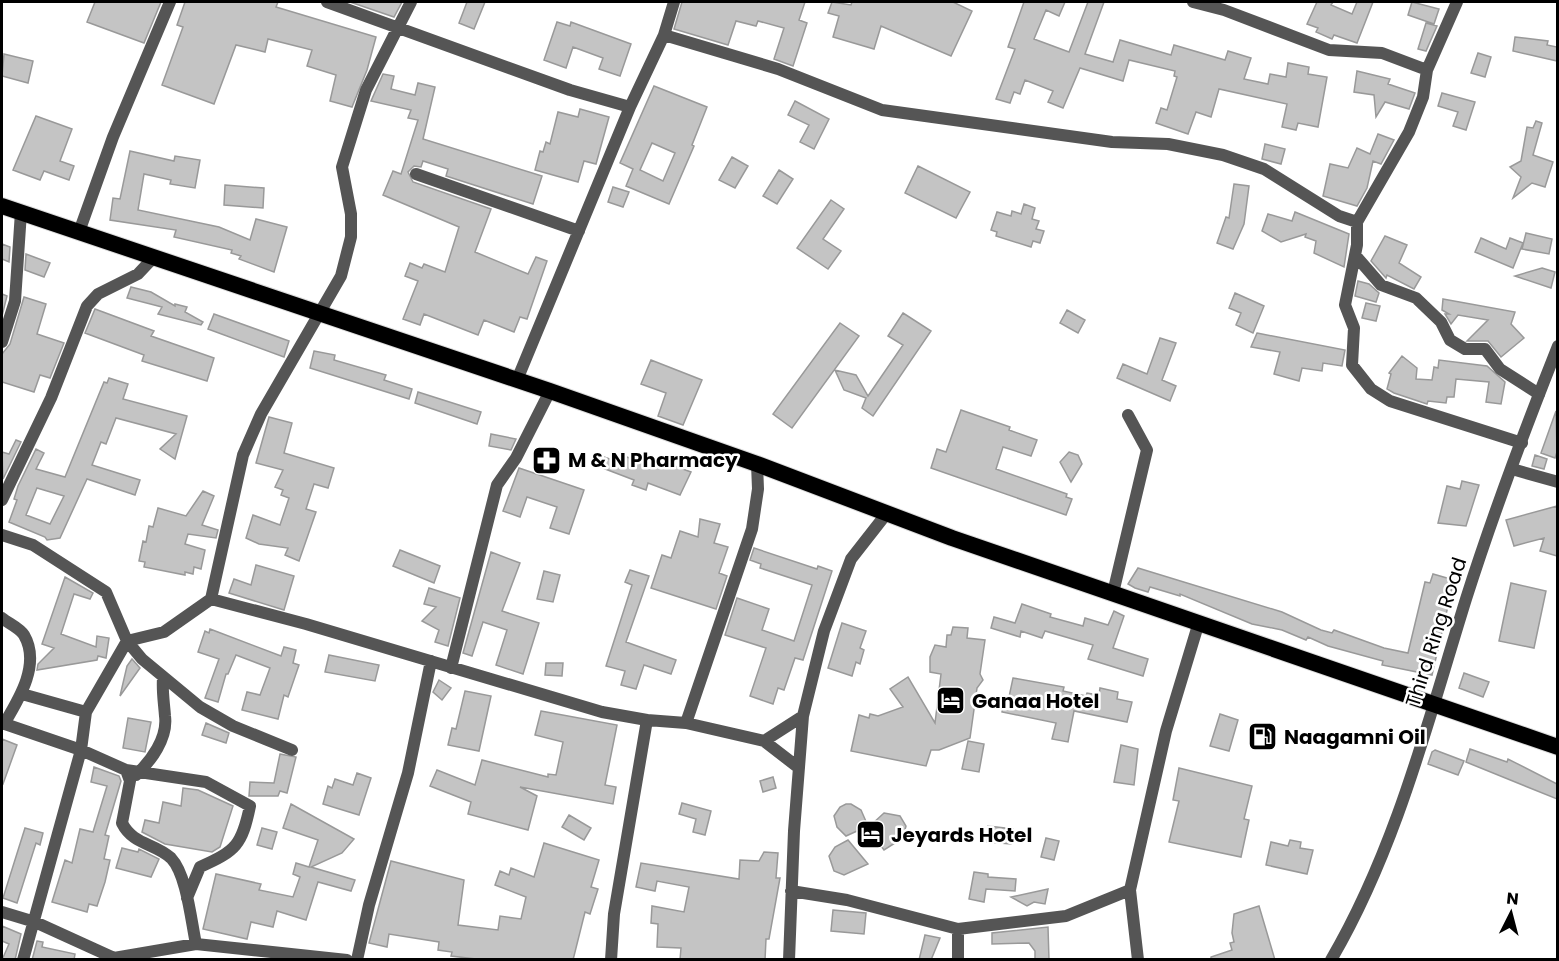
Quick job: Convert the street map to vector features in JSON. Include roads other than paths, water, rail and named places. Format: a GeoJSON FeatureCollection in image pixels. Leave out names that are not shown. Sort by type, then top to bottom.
{"type":"FeatureCollection","features":[{"type":"Feature","properties":{"kind":"highway"},"geometry":{"type":"LineString","coordinates":[[2,206],[322,312],[550,391],[1113,593],[1557,747]]}},
{"type":"Feature","properties":{"kind":"street"},"geometry":{"type":"LineString","coordinates":[[79,232],[113,137],[170,2]]}},
{"type":"Feature","properties":{"kind":"street"},"geometry":{"type":"LineString","coordinates":[[327,2],[570,90],[630,107]]}},
{"type":"Feature","properties":{"kind":"street"},"geometry":{"type":"LineString","coordinates":[[23,960],[81,750],[86,711],[127,641],[164,632],[211,600],[243,455],[261,414],[341,276],[351,237],[351,214],[342,167],[366,90],[411,2]]}},
{"type":"Feature","properties":{"kind":"street"},"geometry":{"type":"LineString","coordinates":[[517,380],[630,107],[664,34],[674,2]]}},
{"type":"Feature","properties":{"kind":"street"},"geometry":{"type":"LineString","coordinates":[[1193,2],[1224,10],[1329,50],[1382,53],[1427,70]]}},
{"type":"Feature","properties":{"kind":"street"},"geometry":{"type":"LineString","coordinates":[[1457,2],[1427,70],[1423,98],[1409,132],[1357,222],[1355,255],[1345,305],[1354,328],[1352,365],[1371,389],[1390,401],[1522,443]]}},
{"type":"Feature","properties":{"kind":"street"},"geometry":{"type":"LineString","coordinates":[[664,34],[778,69],[882,110],[1112,142],[1168,144],[1223,155],[1264,170],[1339,216],[1357,222]]}},
{"type":"Feature","properties":{"kind":"street"},"geometry":{"type":"LineString","coordinates":[[416,174],[579,231]]}},
{"type":"Feature","properties":{"kind":"street"},"geometry":{"type":"LineString","coordinates":[[2,342],[15,301],[21,212]]}},
{"type":"Feature","properties":{"kind":"street"},"geometry":{"type":"LineString","coordinates":[[1355,255],[1381,285],[1416,298],[1441,322],[1450,340],[1465,349],[1485,349],[1500,369],[1539,394]]}},
{"type":"Feature","properties":{"kind":"street"},"geometry":{"type":"LineString","coordinates":[[2,500],[51,398],[87,306],[98,294],[138,274],[154,257]]}},
{"type":"Feature","properties":{"kind":"street","name":"Third Ring Road"},"geometry":{"type":"LineString","coordinates":[[1331,960],[1353,923],[1395,822],[1476,568],[1557,346]]}},
{"type":"Feature","properties":{"kind":"street"},"geometry":{"type":"LineString","coordinates":[[451,668],[497,485],[516,458],[550,391]]}},
{"type":"Feature","properties":{"kind":"street"},"geometry":{"type":"LineString","coordinates":[[1113,593],[1147,450],[1128,415]]}},
{"type":"Feature","properties":{"kind":"street"},"geometry":{"type":"LineString","coordinates":[[686,723],[752,529],[758,489],[757,464]]}},
{"type":"Feature","properties":{"kind":"street"},"geometry":{"type":"LineString","coordinates":[[1512,469],[1557,482]]}},
{"type":"Feature","properties":{"kind":"street"},"geometry":{"type":"LineString","coordinates":[[789,960],[791,891],[803,716],[824,631],[851,559],[887,513]]}},
{"type":"Feature","properties":{"kind":"street"},"geometry":{"type":"LineString","coordinates":[[2,535],[33,545],[106,592],[127,641],[142,659],[163,678],[200,707],[233,726],[292,750]]}},
{"type":"Feature","properties":{"kind":"street"},"geometry":{"type":"LineString","coordinates":[[211,600],[602,712],[647,720],[686,723],[764,741],[799,768]]}},
{"type":"Feature","properties":{"kind":"street"},"geometry":{"type":"LineString","coordinates":[[2,618],[24,634],[31,655],[22,694],[3,723],[81,750],[128,776],[140,772],[151,761],[161,741],[166,718],[161,700],[163,678]]}},
{"type":"Feature","properties":{"kind":"street"},"geometry":{"type":"LineString","coordinates":[[1138,960],[1130,890],[1166,731],[1199,622]]}},
{"type":"Feature","properties":{"kind":"street"},"geometry":{"type":"LineString","coordinates":[[357,960],[369,904],[408,773],[431,662]]}},
{"type":"Feature","properties":{"kind":"street"},"geometry":{"type":"LineString","coordinates":[[22,694],[86,711]]}},
{"type":"Feature","properties":{"kind":"street"},"geometry":{"type":"LineString","coordinates":[[764,741],[803,716]]}},
{"type":"Feature","properties":{"kind":"street"},"geometry":{"type":"LineString","coordinates":[[611,960],[614,914],[647,720]]}},
{"type":"Feature","properties":{"kind":"street"},"geometry":{"type":"LineString","coordinates":[[140,772],[164,778],[206,782],[250,806],[244,835],[227,855],[200,867],[187,898]]}},
{"type":"Feature","properties":{"kind":"street"},"geometry":{"type":"LineString","coordinates":[[128,776],[122,823],[134,839],[172,859],[178,869],[187,898],[196,944]]}},
{"type":"Feature","properties":{"kind":"street"},"geometry":{"type":"LineString","coordinates":[[791,891],[847,900],[958,929],[1066,916],[1130,890]]}},
{"type":"Feature","properties":{"kind":"street"},"geometry":{"type":"LineString","coordinates":[[2,912],[35,922],[115,959],[196,944],[347,960]]}},
{"type":"Feature","properties":{"kind":"street"},"geometry":{"type":"LineString","coordinates":[[958,929],[958,960]]}},
{"type":"Feature","properties":{"kind":"place","name":"M & N Pharmacy"},"geometry":{"type":"Point","coordinates":[547,460]}},
{"type":"Feature","properties":{"kind":"place","name":"Ganaa Hotel"},"geometry":{"type":"Point","coordinates":[951,701]}},
{"type":"Feature","properties":{"kind":"place","name":"Naagamni Oil"},"geometry":{"type":"Point","coordinates":[1263,737]}},
{"type":"Feature","properties":{"kind":"place","name":"Jeyards Hotel"},"geometry":{"type":"Point","coordinates":[870,835]}}]}
